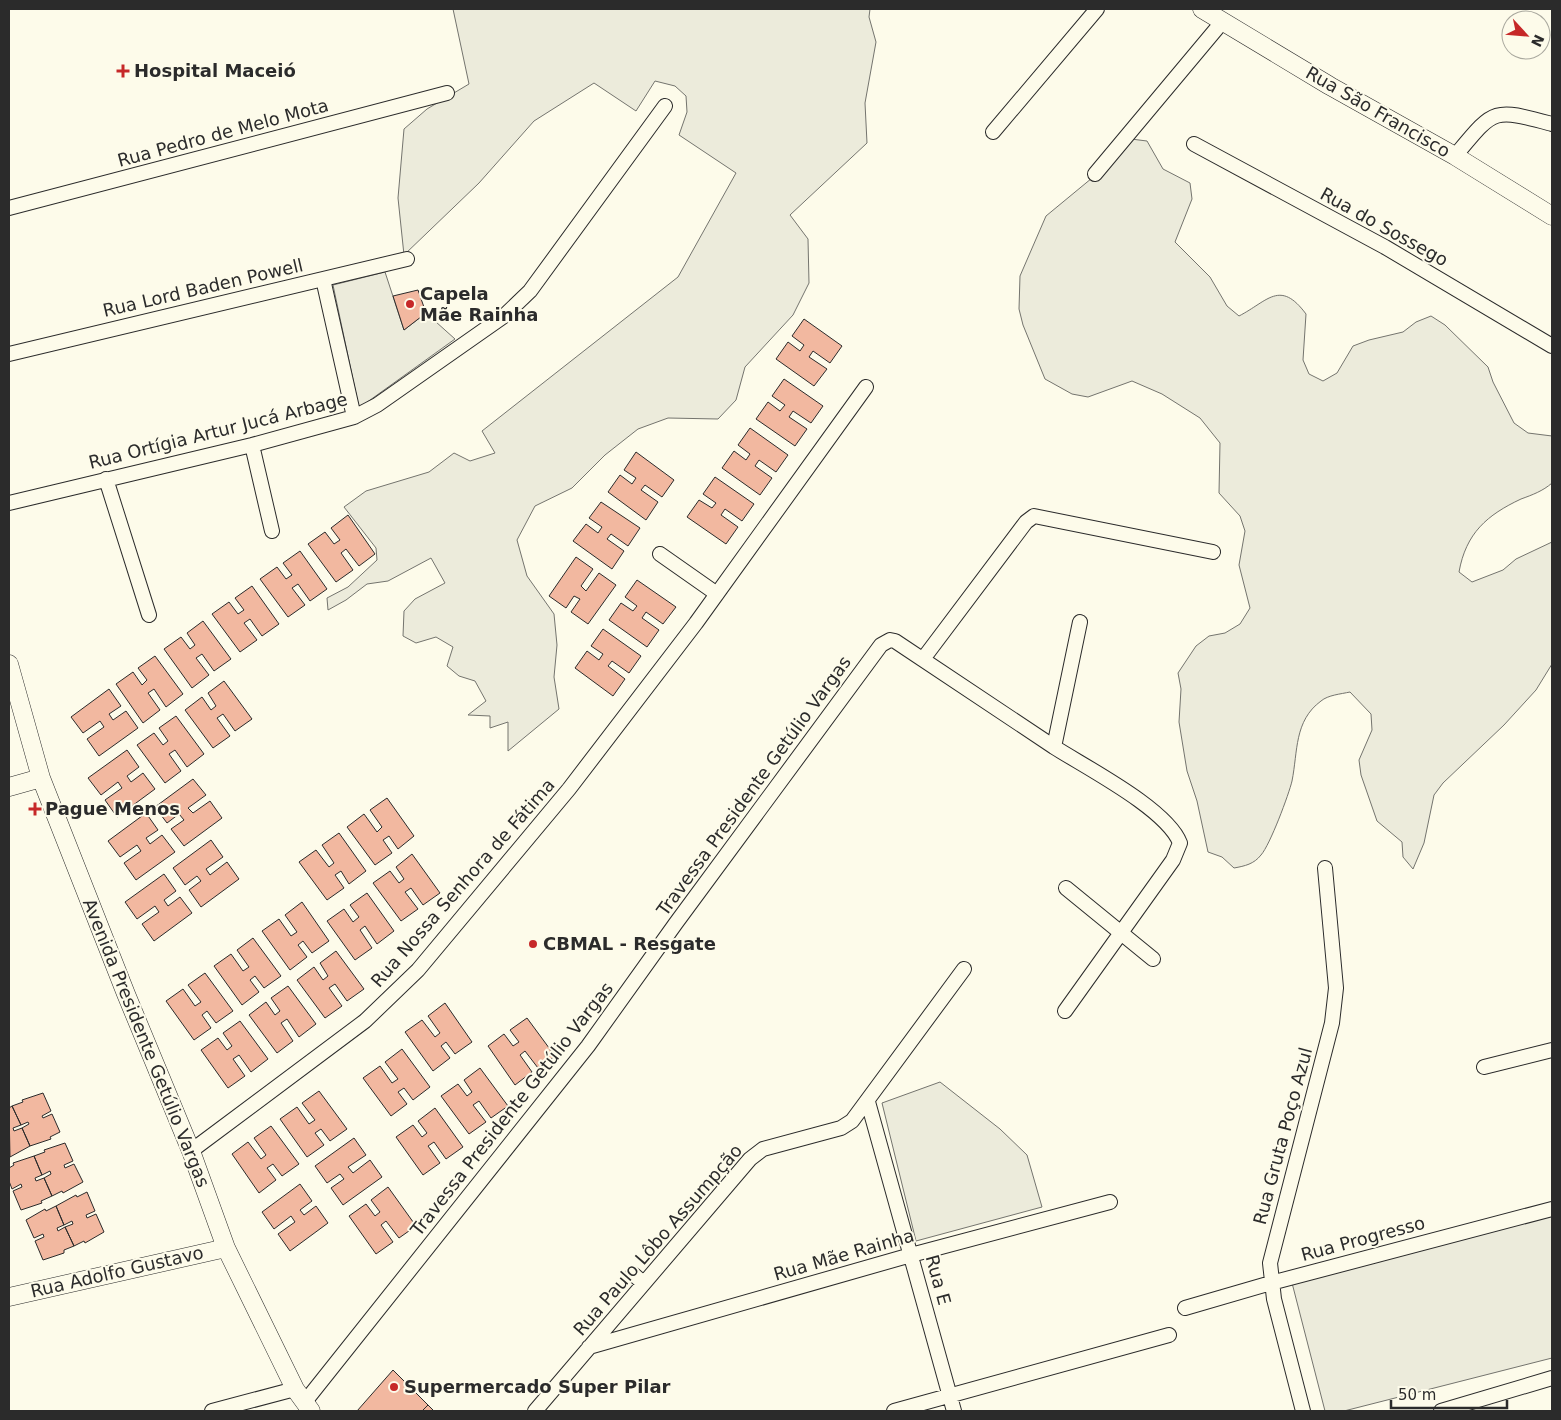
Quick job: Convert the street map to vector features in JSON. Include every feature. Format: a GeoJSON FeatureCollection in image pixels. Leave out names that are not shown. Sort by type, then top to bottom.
{"type":"FeatureCollection","features":[{"type":"Feature","properties":{"kind":"street"},"geometry":{"type":"LineString","coordinates":[[993,132],[1097,9]]}},
{"type":"Feature","properties":{"kind":"street","name":"Rua São Francisco"},"geometry":{"type":"LineString","coordinates":[[1202,9],[1330,86],[1456,156],[1552,216]]}},
{"type":"Feature","properties":{"kind":"street"},"geometry":{"type":"LineString","coordinates":[[1095,174],[1223,21]]}},
{"type":"Feature","properties":{"kind":"street","name":"Rua Pedro de Melo Mota"},"geometry":{"type":"LineString","coordinates":[[9,208],[447,94]]}},
{"type":"Feature","properties":{"kind":"street","name":"Rua Ortígia Artur Jucá Arbage"},"geometry":{"type":"LineString","coordinates":[[9,503],[252,445],[354,417],[377,405],[504,316],[530,291],[665,106]]}},
{"type":"Feature","properties":{"kind":"street"},"geometry":{"type":"LineString","coordinates":[[1456,156],[1480,127],[1498,114],[1506,113],[1552,124]]}},
{"type":"Feature","properties":{"kind":"street","name":"Rua do Sossego"},"geometry":{"type":"LineString","coordinates":[[1194,144],[1384,247],[1552,346]]}},
{"type":"Feature","properties":{"kind":"street","name":"Rua Lord Baden Powell"},"geometry":{"type":"LineString","coordinates":[[9,354],[407,259]]}},
{"type":"Feature","properties":{"kind":"street"},"geometry":{"type":"LineString","coordinates":[[323,279],[354,417]]}},
{"type":"Feature","properties":{"kind":"street","name":"Rua Nossa Senhora de Fátima"},"geometry":{"type":"LineString","coordinates":[[191,1151],[365,1021],[418,970],[569,789],[717,594],[866,387]]}},
{"type":"Feature","properties":{"kind":"street"},"geometry":{"type":"LineString","coordinates":[[252,445],[272,531]]}},
{"type":"Feature","properties":{"kind":"street"},"geometry":{"type":"LineString","coordinates":[[106,479],[149,615]]}},
{"type":"Feature","properties":{"kind":"street"},"geometry":{"type":"LineString","coordinates":[[923,659],[1026,522],[1034,516],[1213,552]]}},
{"type":"Feature","properties":{"kind":"street"},"geometry":{"type":"LineString","coordinates":[[660,554],[717,594]]}},
{"type":"Feature","properties":{"kind":"street"},"geometry":{"type":"LineString","coordinates":[[1054,747],[1080,622]]}},
{"type":"Feature","properties":{"kind":"street","name":"Travessa Presidente Getúlio Vargas"},"geometry":{"type":"LineString","coordinates":[[304,1401],[588,1046],[676,923],[881,645],[890,640],[895,641],[923,659],[1054,747],[1154,810],[1178,836],[1180,843],[1173,860],[1121,931]]}},
{"type":"Feature","properties":{"kind":"street","name":"Avenida Presidente Getúlio Vargas"},"geometry":{"type":"LineString","coordinates":[[9,664],[41,778],[126,994],[191,1151],[226,1248],[304,1401]]}},
{"type":"Feature","properties":{"kind":"street"},"geometry":{"type":"LineString","coordinates":[[9,787],[41,778]]}},
{"type":"Feature","properties":{"kind":"street","name":"Rua Gruta Poço Azul"},"geometry":{"type":"LineString","coordinates":[[1303,1411],[1271,1283],[1270,1263],[1274,1239],[1332,1023],[1336,988],[1325,868]]}},
{"type":"Feature","properties":{"kind":"street"},"geometry":{"type":"LineString","coordinates":[[1066,888],[1153,959]]}},
{"type":"Feature","properties":{"kind":"street"},"geometry":{"type":"LineString","coordinates":[[1065,1012],[1121,931]]}},
{"type":"Feature","properties":{"kind":"street","name":"Rua Paulo Lôbo Assumpção"},"geometry":{"type":"LineString","coordinates":[[535,1411],[590,1347],[638,1278],[756,1153],[763,1149],[841,1128],[852,1121],[868,1102],[964,969]]}},
{"type":"Feature","properties":{"kind":"street"},"geometry":{"type":"LineString","coordinates":[[1484,1067],[1552,1050]]}},
{"type":"Feature","properties":{"kind":"street","name":"Rua E"},"geometry":{"type":"LineString","coordinates":[[868,1102],[954,1411]]}},
{"type":"Feature","properties":{"kind":"street","name":"Rua Mãe Rainha"},"geometry":{"type":"LineString","coordinates":[[590,1347],[911,1255],[1110,1202]]}},
{"type":"Feature","properties":{"kind":"street","name":"Rua Progresso"},"geometry":{"type":"LineString","coordinates":[[1184,1308],[1271,1283],[1552,1209]]}},
{"type":"Feature","properties":{"kind":"street","name":"Rua Adolfo Gustavo"},"geometry":{"type":"LineString","coordinates":[[9,1297],[226,1248]]}},
{"type":"Feature","properties":{"kind":"street"},"geometry":{"type":"LineString","coordinates":[[894,1411],[1170,1334]]}},
{"type":"Feature","properties":{"kind":"street"},"geometry":{"type":"LineString","coordinates":[[1441,1411],[1552,1378]]}},
{"type":"Feature","properties":{"kind":"street"},"geometry":{"type":"LineString","coordinates":[[212,1411],[304,1401]]}},
{"type":"Feature","properties":{"kind":"shaded area"},"geometry":{"type":"Polygon","coordinates":[[[453,9],[870,9],[869,17],[876,42],[865,103],[867,143],[790,215],[808,239],[809,283],[793,315],[745,367],[736,400],[718,419],[668,418],[638,429],[605,455],[572,488],[535,506],[517,540],[527,576],[554,614],[557,645],[554,677],[559,709],[508,751],[508,722],[490,728],[490,716],[468,715],[486,701],[475,681],[459,676],[447,666],[453,647],[436,637],[416,643],[403,636],[404,611],[415,599],[445,583],[431,558],[388,581],[367,584],[346,600],[328,610],[327,598],[348,587],[377,560],[376,548],[344,507],[366,491],[429,472],[454,453],[470,461],[495,453],[482,431],[678,277],[736,173],[679,135],[687,112],[686,96],[675,86],[655,81],[636,111],[594,83],[534,121],[479,183],[404,255],[398,198],[404,129],[427,109],[469,84],[453,9]]]}},
{"type":"Feature","properties":{"kind":"shaded area"},"geometry":{"type":"Polygon","coordinates":[[[1131,139],[1147,141],[1163,169],[1190,183],[1192,199],[1175,242],[1210,277],[1227,306],[1239,316],[1274,296],[1281,295],[1289,297],[1297,303],[1306,314],[1303,360],[1309,374],[1323,381],[1337,373],[1353,346],[1403,332],[1416,322],[1431,316],[1445,325],[1488,367],[1493,382],[1514,423],[1528,433],[1552,436],[1552,483],[1541,491],[1509,505],[1488,519],[1467,546],[1459,572],[1472,582],[1503,570],[1516,559],[1552,542],[1552,664],[1536,690],[1504,725],[1443,783],[1434,795],[1424,843],[1413,869],[1403,857],[1402,842],[1377,821],[1361,775],[1359,760],[1372,730],[1371,714],[1350,692],[1327,697],[1312,709],[1306,718],[1299,737],[1290,788],[1274,831],[1261,855],[1249,864],[1234,868],[1222,857],[1208,852],[1197,801],[1187,771],[1179,722],[1181,689],[1178,673],[1196,646],[1209,636],[1225,633],[1240,624],[1250,608],[1239,565],[1245,531],[1240,516],[1219,493],[1220,443],[1200,418],[1162,394],[1132,381],[1088,397],[1072,394],[1045,379],[1023,325],[1019,309],[1020,276],[1046,216],[1109,164],[1131,139]]]}},
{"type":"Feature","properties":{"kind":"shaded area"},"geometry":{"type":"Polygon","coordinates":[[[385,272],[404,330],[426,313],[455,339],[359,408],[333,285],[385,272]]]}},
{"type":"Feature","properties":{"kind":"shaded area"},"geometry":{"type":"Polygon","coordinates":[[[940,1082],[1000,1129],[1027,1155],[1042,1207],[916,1241],[882,1103],[940,1082]]]}},
{"type":"Feature","properties":{"kind":"shaded area"},"geometry":{"type":"Polygon","coordinates":[[[1552,1205],[1552,1358],[1344,1411],[1325,1411],[1291,1279],[1552,1205]]]}},
{"type":"Feature","properties":{"kind":"building","name":"Capela Mãe Rainha"},"geometry":{"type":"Polygon","coordinates":[[[418,290],[426,313],[404,330],[393,296],[418,290]]]}},
{"type":"Feature","properties":{"kind":"building"},"geometry":{"type":"Polygon","coordinates":[[[804,319],[842,346],[830,363],[813,351],[809,357],[827,369],[814,386],[776,359],[788,342],[800,351],[804,345],[792,336],[804,319]]]}},
{"type":"Feature","properties":{"kind":"building"},"geometry":{"type":"Polygon","coordinates":[[[784,379],[823,406],[811,423],[793,411],[789,417],[807,429],[795,446],[756,419],[768,402],[780,411],[785,405],[772,396],[784,379]]]}},
{"type":"Feature","properties":{"kind":"building"},"geometry":{"type":"Polygon","coordinates":[[[750,428],[788,455],[776,472],[759,460],[755,466],[772,478],[760,495],[722,468],[734,451],[746,460],[750,454],[738,445],[750,428]]]}},
{"type":"Feature","properties":{"kind":"building"},"geometry":{"type":"Polygon","coordinates":[[[636,452],[674,480],[662,497],[645,485],[641,490],[658,502],[646,520],[608,492],[620,475],[632,484],[636,478],[624,470],[636,452]]]}},
{"type":"Feature","properties":{"kind":"building"},"geometry":{"type":"Polygon","coordinates":[[[715,477],[754,504],[742,521],[725,509],[721,515],[738,527],[726,544],[687,517],[699,500],[712,508],[716,503],[703,494],[715,477]]]}},
{"type":"Feature","properties":{"kind":"building"},"geometry":{"type":"Polygon","coordinates":[[[601,502],[640,528],[628,546],[611,534],[607,539],[624,551],[612,569],[573,541],[586,524],[598,533],[602,527],[589,518],[601,502]]]}},
{"type":"Feature","properties":{"kind":"building"},"geometry":{"type":"Polygon","coordinates":[[[348,515],[375,554],[359,566],[346,549],[341,553],[353,570],[336,582],[308,544],[325,532],[334,544],[340,540],[331,528],[348,515]]]}},
{"type":"Feature","properties":{"kind":"building"},"geometry":{"type":"Polygon","coordinates":[[[300,551],[327,589],[310,601],[298,584],[292,588],[305,605],[288,617],[260,579],[277,567],[286,579],[292,575],[283,563],[300,551]]]}},
{"type":"Feature","properties":{"kind":"building"},"geometry":{"type":"Polygon","coordinates":[[[576,557],[593,569],[581,586],[586,591],[599,573],[616,585],[588,624],[571,612],[580,599],[574,596],[566,608],[549,596],[576,557]]]}},
{"type":"Feature","properties":{"kind":"building"},"geometry":{"type":"Polygon","coordinates":[[[637,580],[676,607],[663,624],[646,612],[642,618],[659,630],[647,647],[609,620],[621,603],[633,611],[637,606],[625,597],[637,580]]]}},
{"type":"Feature","properties":{"kind":"building"},"geometry":{"type":"Polygon","coordinates":[[[252,586],[279,624],[262,636],[250,619],[244,623],[257,640],[240,652],[212,614],[229,602],[238,614],[244,610],[235,598],[252,586]]]}},
{"type":"Feature","properties":{"kind":"building"},"geometry":{"type":"Polygon","coordinates":[[[203,621],[231,659],[214,671],[202,654],[196,658],[209,675],[192,688],[164,649],[181,637],[190,649],[195,645],[187,633],[203,621]]]}},
{"type":"Feature","properties":{"kind":"building"},"geometry":{"type":"Polygon","coordinates":[[[603,629],[641,656],[629,673],[612,661],[608,666],[625,679],[613,696],[575,668],[587,651],[599,660],[603,654],[591,646],[603,629]]]}},
{"type":"Feature","properties":{"kind":"building"},"geometry":{"type":"Polygon","coordinates":[[[155,656],[183,694],[166,707],[154,689],[148,693],[160,710],[143,723],[116,684],[133,672],[142,685],[147,680],[138,668],[155,656]]]}},
{"type":"Feature","properties":{"kind":"building"},"geometry":{"type":"Polygon","coordinates":[[[224,681],[252,719],[235,731],[223,714],[217,718],[230,736],[213,748],[185,710],[202,697],[211,710],[216,706],[208,693],[224,681]]]}},
{"type":"Feature","properties":{"kind":"building"},"geometry":{"type":"Polygon","coordinates":[[[109,689],[121,706],[109,714],[113,720],[126,711],[138,728],[99,756],[87,739],[104,727],[100,721],[83,733],[71,717],[109,689]]]}},
{"type":"Feature","properties":{"kind":"building"},"geometry":{"type":"Polygon","coordinates":[[[176,716],[204,754],[187,767],[175,750],[169,754],[181,771],[165,783],[137,745],[154,733],[163,745],[168,741],[159,728],[176,716]]]}},
{"type":"Feature","properties":{"kind":"building"},"geometry":{"type":"Polygon","coordinates":[[[127,750],[139,767],[127,776],[131,782],[143,773],[155,789],[117,817],[105,800],[122,788],[118,782],[101,795],[88,778],[127,750]]]}},
{"type":"Feature","properties":{"kind":"building"},"geometry":{"type":"Polygon","coordinates":[[[193,779],[206,795],[188,808],[193,813],[210,801],[222,818],[184,846],[171,829],[184,820],[179,814],[167,823],[155,807],[193,779]]]}},
{"type":"Feature","properties":{"kind":"building"},"geometry":{"type":"Polygon","coordinates":[[[387,798],[414,836],[398,849],[389,836],[383,840],[392,853],[375,865],[347,827],[364,814],[377,832],[382,827],[370,810],[387,798]]]}},
{"type":"Feature","properties":{"kind":"building"},"geometry":{"type":"Polygon","coordinates":[[[146,813],[158,830],[146,838],[150,844],[162,835],[175,852],[136,880],[124,863],[141,851],[137,845],[120,857],[108,841],[146,813]]]}},
{"type":"Feature","properties":{"kind":"building"},"geometry":{"type":"Polygon","coordinates":[[[339,833],[366,871],[349,884],[341,871],[335,875],[344,888],[327,900],[299,862],[316,850],[329,867],[334,863],[322,845],[339,833]]]}},
{"type":"Feature","properties":{"kind":"building"},"geometry":{"type":"Polygon","coordinates":[[[211,840],[223,857],[206,869],[210,875],[227,862],[239,879],[201,907],[189,890],[201,881],[197,876],[185,885],[173,868],[211,840]]]}},
{"type":"Feature","properties":{"kind":"building"},"geometry":{"type":"Polygon","coordinates":[[[412,854],[440,893],[423,905],[411,888],[405,892],[418,909],[401,921],[373,883],[390,871],[399,883],[404,879],[396,867],[412,854]]]}},
{"type":"Feature","properties":{"kind":"building"},"geometry":{"type":"Polygon","coordinates":[[[164,874],[176,891],[164,900],[168,906],[180,897],[192,913],[154,941],[142,924],[159,912],[155,906],[137,919],[125,902],[164,874]]]}},
{"type":"Feature","properties":{"kind":"building"},"geometry":{"type":"Polygon","coordinates":[[[367,893],[394,931],[377,944],[365,926],[360,930],[372,948],[355,960],[327,921],[344,909],[353,922],[359,917],[350,905],[367,893]]]}},
{"type":"Feature","properties":{"kind":"building"},"geometry":{"type":"Polygon","coordinates":[[[302,902],[329,941],[312,953],[303,941],[298,945],[307,957],[290,970],[262,931],[279,919],[291,936],[297,932],[285,915],[302,902]]]}},
{"type":"Feature","properties":{"kind":"building"},"geometry":{"type":"Polygon","coordinates":[[[253,938],[281,976],[264,988],[255,976],[250,980],[259,992],[242,1005],[214,966],[231,954],[243,971],[249,967],[237,950],[253,938]]]}},
{"type":"Feature","properties":{"kind":"building"},"geometry":{"type":"Polygon","coordinates":[[[336,951],[364,989],[347,1001],[335,984],[329,988],[342,1006],[325,1018],[297,980],[314,967],[323,980],[328,976],[320,963],[336,951]]]}},
{"type":"Feature","properties":{"kind":"building"},"geometry":{"type":"Polygon","coordinates":[[[205,973],[233,1011],[216,1023],[207,1011],[202,1015],[211,1028],[194,1040],[166,1001],[183,989],[195,1006],[201,1002],[188,985],[205,973]]]}},
{"type":"Feature","properties":{"kind":"building"},"geometry":{"type":"Polygon","coordinates":[[[288,986],[316,1024],[299,1037],[287,1019],[281,1023],[293,1041],[277,1053],[249,1015],[266,1002],[275,1015],[280,1011],[271,998],[288,986]]]}},
{"type":"Feature","properties":{"kind":"building"},"geometry":{"type":"Polygon","coordinates":[[[445,1003],[472,1042],[455,1054],[446,1042],[441,1046],[450,1058],[433,1071],[405,1032],[422,1020],[435,1037],[440,1033],[428,1016],[445,1003]]]}},
{"type":"Feature","properties":{"kind":"building"},"geometry":{"type":"Polygon","coordinates":[[[527,1018],[555,1056],[538,1068],[525,1051],[520,1055],[532,1072],[515,1085],[488,1046],[504,1034],[513,1046],[519,1042],[510,1030],[527,1018]]]}},
{"type":"Feature","properties":{"kind":"building"},"geometry":{"type":"Polygon","coordinates":[[[240,1021],[268,1059],[251,1072],[239,1055],[233,1059],[245,1076],[228,1088],[201,1050],[218,1038],[227,1050],[232,1046],[223,1033],[240,1021]]]}},
{"type":"Feature","properties":{"kind":"building"},"geometry":{"type":"Polygon","coordinates":[[[402,1049],[430,1087],[413,1100],[404,1088],[398,1092],[407,1104],[391,1116],[363,1078],[380,1066],[392,1083],[398,1079],[385,1062],[402,1049]]]}},
{"type":"Feature","properties":{"kind":"building"},"geometry":{"type":"Polygon","coordinates":[[[480,1068],[508,1106],[491,1118],[479,1101],[473,1105],[486,1122],[469,1134],[441,1096],[458,1084],[467,1096],[472,1092],[464,1080],[480,1068]]]}},
{"type":"Feature","properties":{"kind":"building"},"geometry":{"type":"Polygon","coordinates":[[[319,1091],[347,1129],[330,1141],[321,1129],[315,1133],[324,1145],[307,1157],[280,1119],[297,1107],[309,1124],[315,1120],[302,1103],[319,1091]]]}},
{"type":"Feature","properties":{"kind":"building"},"geometry":{"type":"Polygon","coordinates":[[[43,1093],[51,1111],[42,1116],[43,1118],[52,1114],[60,1132],[50,1137],[51,1139],[30,1146],[22,1128],[29,1124],[28,1122],[21,1125],[12,1106],[23,1102],[22,1100],[43,1093]]]}},
{"type":"Feature","properties":{"kind":"building"},"geometry":{"type":"Polygon","coordinates":[[[12,1106],[21,1125],[13,1128],[14,1131],[22,1128],[30,1146],[10,1157],[9,1108],[12,1106]]]}},
{"type":"Feature","properties":{"kind":"building"},"geometry":{"type":"Polygon","coordinates":[[[435,1108],[463,1147],[446,1159],[434,1142],[428,1146],[440,1163],[423,1175],[396,1137],[413,1125],[422,1137],[427,1133],[418,1121],[435,1108]]]}},
{"type":"Feature","properties":{"kind":"building"},"geometry":{"type":"Polygon","coordinates":[[[271,1126],[299,1164],[282,1176],[273,1164],[267,1168],[276,1180],[259,1193],[232,1154],[248,1142],[261,1159],[266,1155],[254,1138],[271,1126]]]}},
{"type":"Feature","properties":{"kind":"building"},"geometry":{"type":"Polygon","coordinates":[[[354,1138],[366,1155],[348,1167],[353,1173],[370,1160],[382,1177],[343,1205],[331,1188],[344,1179],[340,1174],[327,1183],[315,1166],[354,1138]]]}},
{"type":"Feature","properties":{"kind":"building"},"geometry":{"type":"Polygon","coordinates":[[[65,1143],[73,1161],[64,1165],[65,1168],[74,1164],[83,1182],[63,1193],[62,1191],[52,1196],[44,1178],[51,1174],[50,1171],[42,1175],[34,1156],[45,1152],[44,1150],[65,1143]]]}},
{"type":"Feature","properties":{"kind":"building"},"geometry":{"type":"Polygon","coordinates":[[[34,1156],[42,1175],[35,1178],[36,1181],[44,1178],[52,1196],[41,1201],[42,1203],[21,1210],[13,1191],[22,1187],[21,1184],[12,1189],[9,1181],[9,1168],[14,1165],[13,1163],[34,1156]]]}},
{"type":"Feature","properties":{"kind":"building"},"geometry":{"type":"Polygon","coordinates":[[[300,1184],[312,1201],[300,1210],[304,1215],[316,1206],[328,1223],[290,1251],[278,1234],[295,1222],[291,1216],[274,1229],[262,1212],[300,1184]]]}},
{"type":"Feature","properties":{"kind":"building"},"geometry":{"type":"Polygon","coordinates":[[[388,1187],[416,1226],[399,1238],[386,1221],[381,1225],[393,1242],[376,1254],[349,1216],[366,1204],[375,1216],[380,1212],[371,1200],[388,1187]]]}},
{"type":"Feature","properties":{"kind":"building"},"geometry":{"type":"Polygon","coordinates":[[[87,1192],[95,1211],[86,1215],[87,1218],[96,1214],[104,1232],[85,1243],[84,1241],[74,1246],[65,1227],[73,1224],[72,1221],[64,1225],[56,1206],[76,1195],[77,1197],[87,1192]]]}},
{"type":"Feature","properties":{"kind":"building"},"geometry":{"type":"Polygon","coordinates":[[[56,1206],[64,1225],[57,1228],[58,1231],[65,1227],[74,1246],[64,1250],[64,1253],[43,1260],[35,1241],[44,1237],[43,1234],[34,1238],[26,1220],[45,1209],[46,1211],[56,1206]]]}},
{"type":"Feature","properties":{"kind":"building","name":"Supermercado Super Pilar"},"geometry":{"type":"Polygon","coordinates":[[[393,1370],[428,1405],[422,1411],[357,1411],[393,1370]]]}},
{"type":"Feature","properties":{"kind":"building"},"geometry":{"type":"Polygon","coordinates":[[[428,1405],[434,1411],[422,1411],[428,1405]]]}},
{"type":"Feature","properties":{"kind":"place","name":"Hospital Maceió"},"geometry":{"type":"Point","coordinates":[123,71]}},
{"type":"Feature","properties":{"kind":"place","name":"Capela Mãe Rainha"},"geometry":{"type":"Point","coordinates":[410,304]}},
{"type":"Feature","properties":{"kind":"place","name":"Pague Menos"},"geometry":{"type":"Point","coordinates":[35,809]}},
{"type":"Feature","properties":{"kind":"place","name":"CBMAL - Resgate"},"geometry":{"type":"Point","coordinates":[533,944]}},
{"type":"Feature","properties":{"kind":"place","name":"Supermercado Super Pilar"},"geometry":{"type":"Point","coordinates":[394,1387]}}]}
